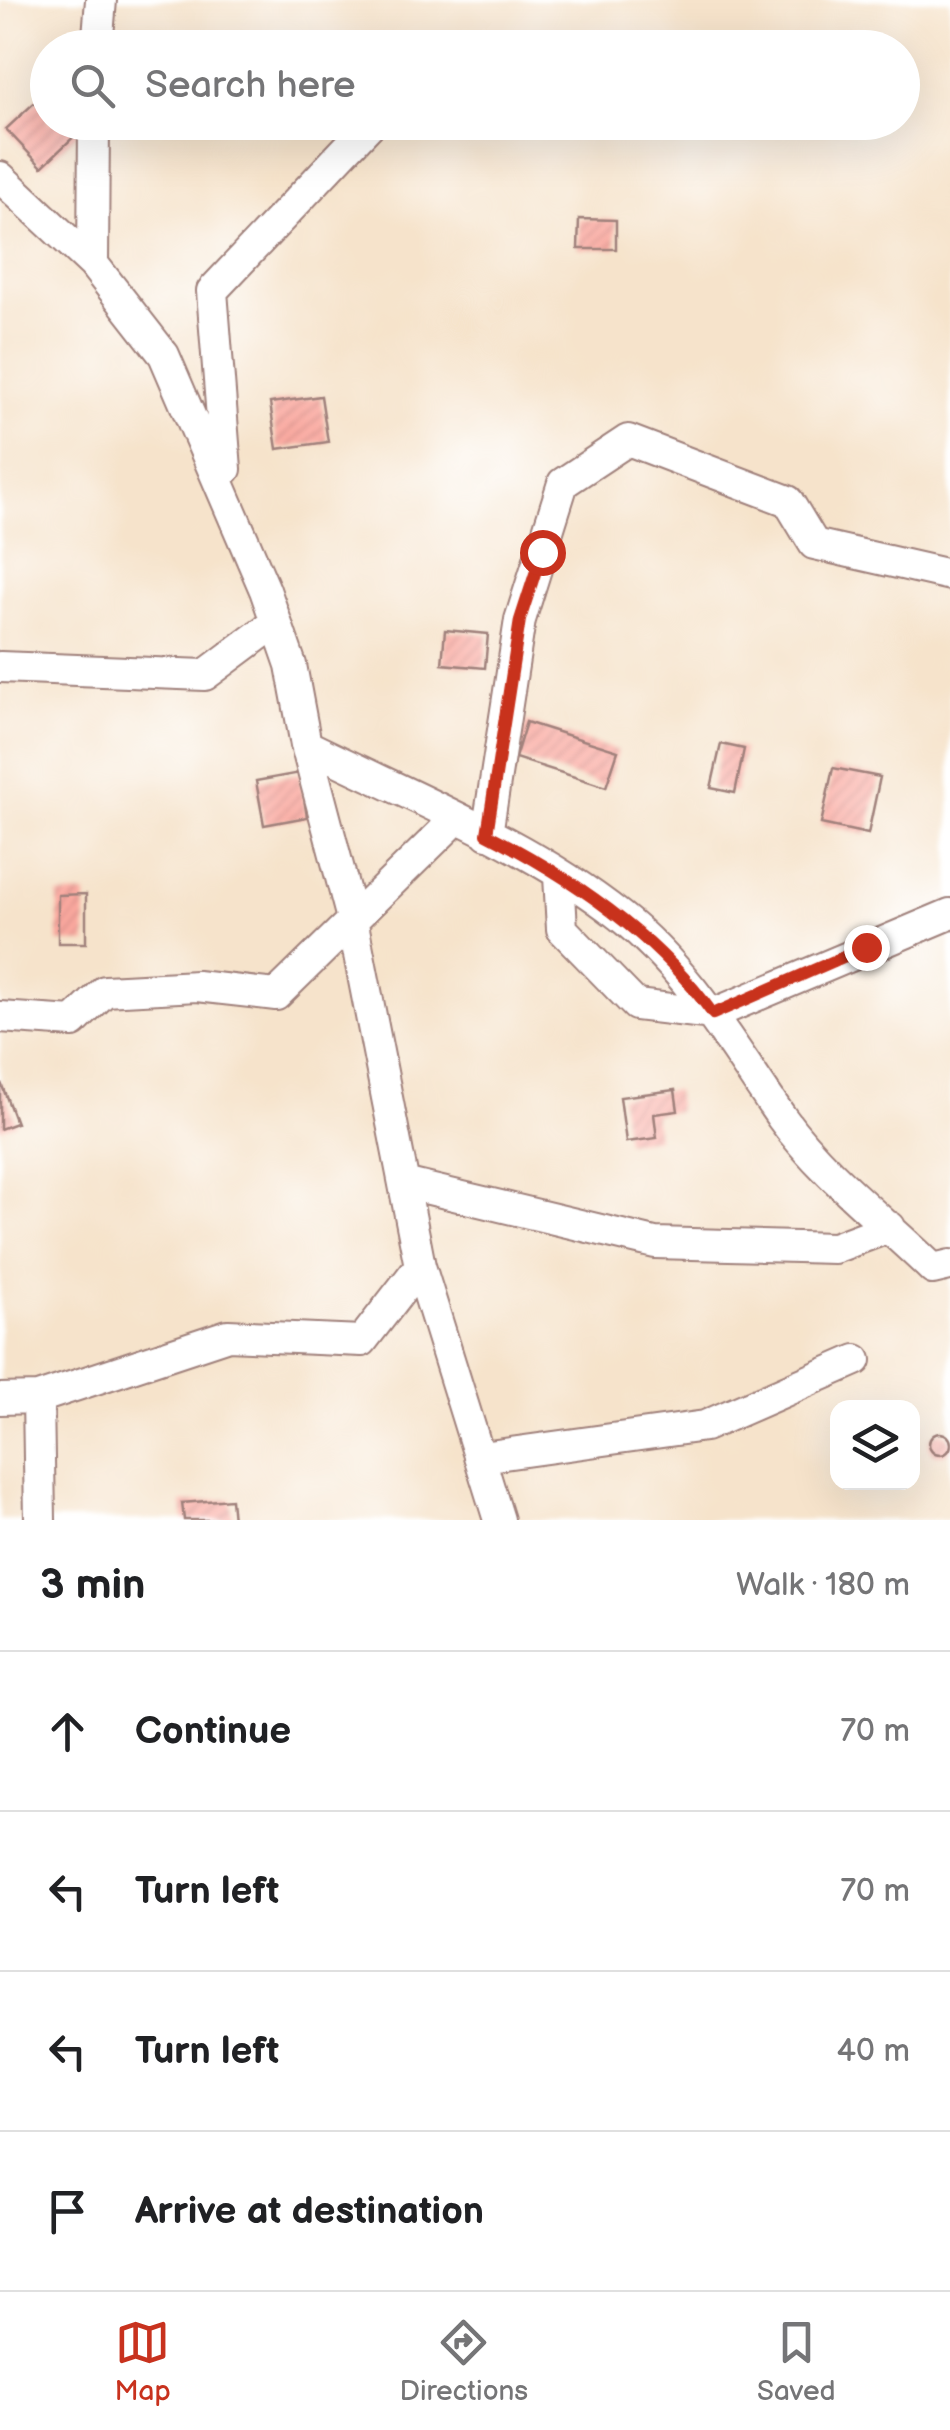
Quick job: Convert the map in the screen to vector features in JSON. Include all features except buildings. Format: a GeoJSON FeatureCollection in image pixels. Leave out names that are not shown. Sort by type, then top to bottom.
{"type":"FeatureCollection","features":[{"type":"Feature","properties":{"kind":"street"},"geometry":{"type":"LineString","coordinates":[[98,30],[100,0]]}},
{"type":"Feature","properties":{"kind":"street"},"geometry":{"type":"LineString","coordinates":[[93,264],[94,140]]}},
{"type":"Feature","properties":{"kind":"street"},"geometry":{"type":"LineString","coordinates":[[228,496],[212,290],[355,140]]}},
{"type":"Feature","properties":{"kind":"street"},"geometry":{"type":"LineString","coordinates":[[0,178],[93,264],[164,355],[228,496],[276,622],[291,665],[306,745],[352,919],[420,1266],[499,1520]]}},
{"type":"Feature","properties":{"kind":"street"},"geometry":{"type":"LineString","coordinates":[[487,834],[520,620],[564,483],[628,440],[788,501],[814,544],[950,576]]}},
{"type":"Feature","properties":{"kind":"street"},"geometry":{"type":"LineString","coordinates":[[0,667],[205,674],[276,622]]}},
{"type":"Feature","properties":{"kind":"street"},"geometry":{"type":"LineString","coordinates":[[306,745],[487,834],[620,916],[713,1014],[803,1143],[933,1269],[950,1265]]}},
{"type":"Feature","properties":{"kind":"street"},"geometry":{"type":"LineString","coordinates":[[0,1016],[73,1022],[105,991],[197,986],[276,995],[456,820]]}},
{"type":"Feature","properties":{"kind":"street"},"geometry":{"type":"LineString","coordinates":[[559,876],[562,929],[636,1006],[713,1014],[950,914]]}},
{"type":"Feature","properties":{"kind":"street"},"geometry":{"type":"LineString","coordinates":[[404,1183],[655,1243],[834,1248],[890,1227]]}},
{"type":"Feature","properties":{"kind":"street"},"geometry":{"type":"LineString","coordinates":[[0,1398],[38,1398],[228,1335],[362,1341],[420,1266]]}},
{"type":"Feature","properties":{"kind":"street"},"geometry":{"type":"LineString","coordinates":[[482,1456],[705,1426],[856,1360]]}},
{"type":"Feature","properties":{"kind":"street"},"geometry":{"type":"LineString","coordinates":[[38,1398],[40,1520]]}},
{"type":"Feature","properties":{"kind":"route"},"geometry":{"type":"LineString","coordinates":[[542,552],[520,620],[487,834],[526,854],[620,916],[713,1014],[866,947]]}}]}
